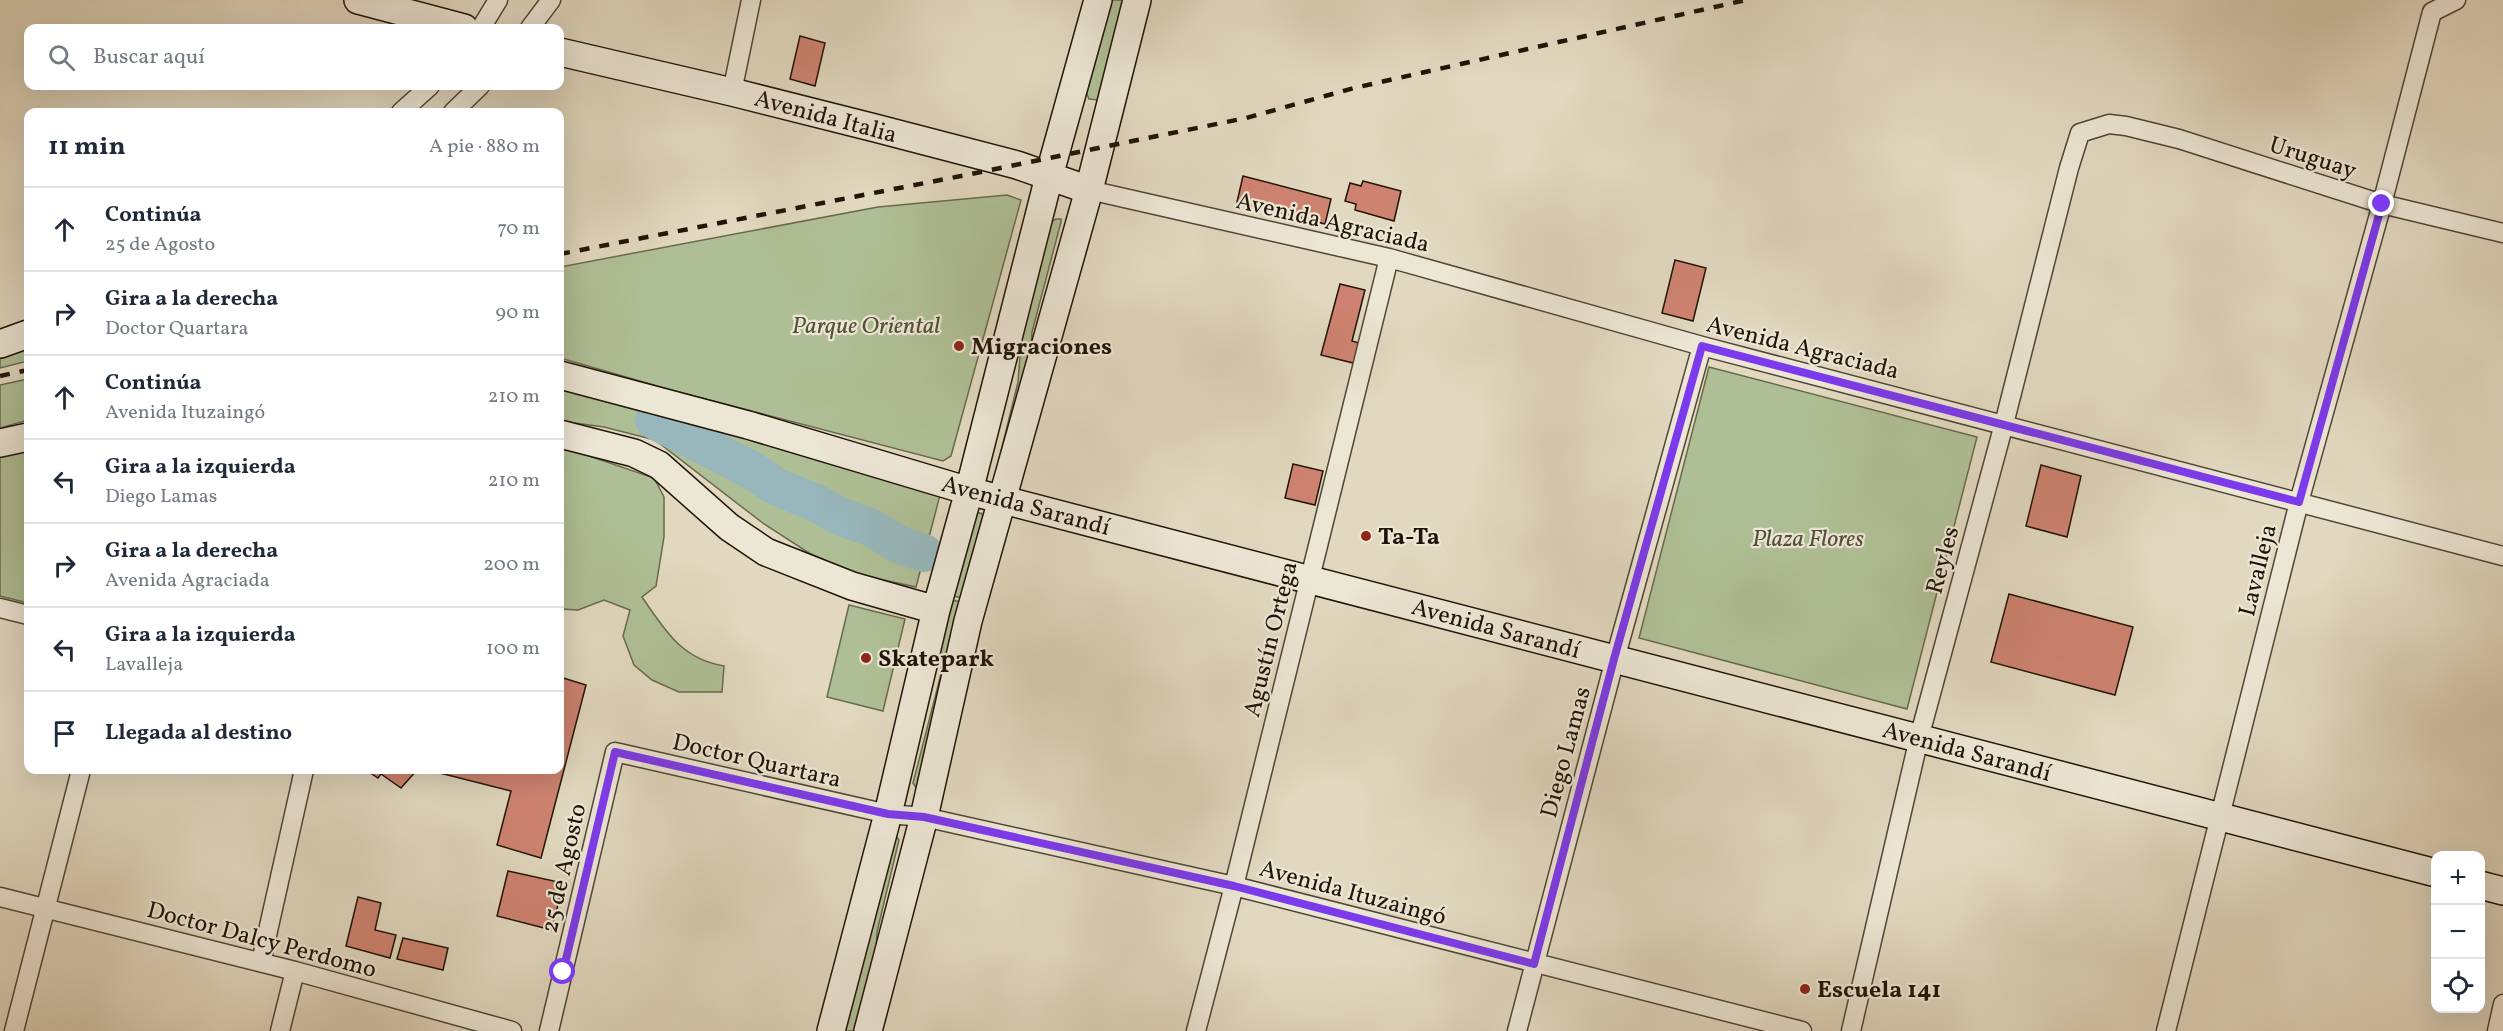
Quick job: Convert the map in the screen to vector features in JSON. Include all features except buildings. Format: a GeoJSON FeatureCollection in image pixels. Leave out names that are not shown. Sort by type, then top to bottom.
{"type":"FeatureCollection","features":[{"type":"Feature","properties":{"kind":"street"},"geometry":{"type":"LineString","coordinates":[[358,0],[449,24]]}},
{"type":"Feature","properties":{"kind":"street"},"geometry":{"type":"LineString","coordinates":[[483,24],[498,0]]}},
{"type":"Feature","properties":{"kind":"street"},"geometry":{"type":"LineString","coordinates":[[533,24],[551,0]]}},
{"type":"Feature","properties":{"kind":"street"},"geometry":{"type":"LineString","coordinates":[[732,92],[752,0]]}},
{"type":"Feature","properties":{"kind":"street"},"geometry":{"type":"LineString","coordinates":[[831,1031],[888,814],[936,610],[1098,0]]}},
{"type":"Feature","properties":{"kind":"street"},"geometry":{"type":"LineString","coordinates":[[868,1031],[924,817],[968,621],[1089,190],[1137,0]]}},
{"type":"Feature","properties":{"kind":"street","name":"Lavalleja"},"geometry":{"type":"LineString","coordinates":[[2166,1031],[2299,502],[2382,204],[2420,52],[2432,12],[2456,0]]}},
{"type":"Feature","properties":{"kind":"street","name":"Avenida Italia"},"geometry":{"type":"LineString","coordinates":[[564,53],[732,92],[1017,165],[1089,190]]}},
{"type":"Feature","properties":{"kind":"street"},"geometry":{"type":"LineString","coordinates":[[405,108],[426,90]]}},
{"type":"Feature","properties":{"kind":"street"},"geometry":{"type":"LineString","coordinates":[[457,108],[476,90]]}},
{"type":"Feature","properties":{"kind":"street","name":"Uruguay"},"geometry":{"type":"LineString","coordinates":[[2109,124],[2179,139],[2382,204],[2503,233]]}},
{"type":"Feature","properties":{"kind":"street","name":"Reyles"},"geometry":{"type":"LineString","coordinates":[[1851,1031],[1919,738],[2004,424],[2069,168],[2080,133],[2109,124]]}},
{"type":"Feature","properties":{"kind":"street","name":"Avenida Agraciada"},"geometry":{"type":"LineString","coordinates":[[1089,190],[1389,258],[1702,346],[2503,556]]}},
{"type":"Feature","properties":{"kind":"street","name":"Agustín Ortega"},"geometry":{"type":"LineString","coordinates":[[1196,1031],[1389,258]]}},
{"type":"Feature","properties":{"kind":"street"},"geometry":{"type":"LineString","coordinates":[[0,344],[24,335]]}},
{"type":"Feature","properties":{"kind":"street","name":"Diego Lamas"},"geometry":{"type":"LineString","coordinates":[[1517,1031],[1614,659],[1702,346]]}},
{"type":"Feature","properties":{"kind":"street","name":"Avenida Sarandí"},"geometry":{"type":"LineString","coordinates":[[564,376],[748,425],[969,490],[2431,872]]}},
{"type":"Feature","properties":{"kind":"street"},"geometry":{"type":"LineString","coordinates":[[564,435],[634,453],[659,465],[729,527],[766,552],[852,586],[936,610]]}},
{"type":"Feature","properties":{"kind":"street"},"geometry":{"type":"LineString","coordinates":[[0,444],[24,438]]}},
{"type":"Feature","properties":{"kind":"street"},"geometry":{"type":"LineString","coordinates":[[0,608],[24,614]]}},
{"type":"Feature","properties":{"kind":"street","name":"Doctor Quartara"},"geometry":{"type":"LineString","coordinates":[[615,752],[888,814]]}},
{"type":"Feature","properties":{"kind":"street","name":"25 de Agosto"},"geometry":{"type":"LineString","coordinates":[[549,1031],[615,752]]}},
{"type":"Feature","properties":{"kind":"street"},"geometry":{"type":"LineString","coordinates":[[14,1031],[80,774]]}},
{"type":"Feature","properties":{"kind":"street"},"geometry":{"type":"LineString","coordinates":[[261,962],[303,774]]}},
{"type":"Feature","properties":{"kind":"street","name":"Avenida Ituzaingó"},"geometry":{"type":"LineString","coordinates":[[888,814],[924,817],[1234,886],[1802,1031]]}},
{"type":"Feature","properties":{"kind":"street"},"geometry":{"type":"LineString","coordinates":[[2485,886],[2503,891]]}},
{"type":"Feature","properties":{"kind":"street","name":"Doctor Dalcy Perdomo"},"geometry":{"type":"LineString","coordinates":[[0,897],[261,962],[512,1031]]}},
{"type":"Feature","properties":{"kind":"street"},"geometry":{"type":"LineString","coordinates":[[280,1031],[294,971]]}},
{"type":"Feature","properties":{"kind":"street"},"geometry":{"type":"LineString","coordinates":[[2497,1031],[2503,1004]]}},
{"type":"Feature","properties":{"kind":"green space"},"geometry":{"type":"Polygon","coordinates":[[[1110,0],[1127,0],[1099,100],[1089,99],[1086,92],[1110,0]]]}},
{"type":"Feature","properties":{"kind":"green space","name":"Parque Oriental"},"geometry":{"type":"Polygon","coordinates":[[[1007,195],[1021,200],[951,456],[943,461],[671,390],[564,359],[564,266],[878,207],[1007,195]]]}},
{"type":"Feature","properties":{"kind":"green space"},"geometry":{"type":"Polygon","coordinates":[[[1061,219],[1061,222],[1032,332],[1030,373],[994,480],[1018,382],[1022,331],[1051,222],[1061,219]]]}},
{"type":"Feature","properties":{"kind":"green space"},"geometry":{"type":"Polygon","coordinates":[[[24,348],[24,362],[0,368],[0,357],[24,348]]]}},
{"type":"Feature","properties":{"kind":"green space","name":"Plaza Flores"},"geometry":{"type":"Polygon","coordinates":[[[1709,367],[1977,437],[1907,709],[1639,638],[1709,367]]]}},
{"type":"Feature","properties":{"kind":"green space"},"geometry":{"type":"Polygon","coordinates":[[[24,380],[24,421],[0,428],[0,385],[24,380]]]}},
{"type":"Feature","properties":{"kind":"green space"},"geometry":{"type":"Polygon","coordinates":[[[564,389],[803,450],[940,495],[916,587],[852,573],[809,553],[764,524],[655,440],[604,427],[564,422],[564,389]]]}},
{"type":"Feature","properties":{"kind":"green space"},"geometry":{"type":"Polygon","coordinates":[[[564,447],[654,478],[664,497],[664,537],[656,586],[642,597],[667,631],[685,650],[696,657],[724,666],[722,692],[679,692],[652,680],[634,665],[623,636],[630,610],[604,600],[578,610],[564,609],[564,447]]]}},
{"type":"Feature","properties":{"kind":"green space"},"geometry":{"type":"Polygon","coordinates":[[[24,449],[24,602],[0,596],[0,456],[24,449]]]}},
{"type":"Feature","properties":{"kind":"green space"},"geometry":{"type":"Polygon","coordinates":[[[978,513],[984,517],[962,598],[953,596],[975,515],[978,513]]]}},
{"type":"Feature","properties":{"kind":"green space"},"geometry":{"type":"Polygon","coordinates":[[[952,600],[961,602],[917,789],[913,783],[941,674],[940,650],[952,600]]]}},
{"type":"Feature","properties":{"kind":"green space","name":"Skatepark"},"geometry":{"type":"Polygon","coordinates":[[[849,605],[905,619],[883,711],[827,697],[849,605]]]}},
{"type":"Feature","properties":{"kind":"green space"},"geometry":{"type":"Polygon","coordinates":[[[895,835],[899,840],[877,932],[875,972],[860,1031],[842,1031],[895,835]]]}},
{"type":"Feature","properties":{"kind":"waterway"},"geometry":{"type":"LineString","coordinates":[[654,420],[753,471],[775,486],[816,503],[841,517],[870,527],[900,545],[924,553]]}},
{"type":"Feature","properties":{"kind":"railway"},"geometry":{"type":"LineString","coordinates":[[564,253],[1246,118],[1354,88],[1746,0]]}},
{"type":"Feature","properties":{"kind":"railway"},"geometry":{"type":"LineString","coordinates":[[0,376],[24,371]]}},
{"type":"Feature","properties":{"kind":"place","name":"Migraciones"},"geometry":{"type":"Point","coordinates":[959,346]}},
{"type":"Feature","properties":{"kind":"place","name":"Ta-Ta"},"geometry":{"type":"Point","coordinates":[1366,536]}},
{"type":"Feature","properties":{"kind":"place","name":"Skatepark"},"geometry":{"type":"Point","coordinates":[866,658]}},
{"type":"Feature","properties":{"kind":"place","name":"Escuela 141"},"geometry":{"type":"Point","coordinates":[1805,989]}},
{"type":"Feature","properties":{"kind":"route"},"geometry":{"type":"LineString","coordinates":[[563,972],[615,752],[888,814],[924,817],[1234,886],[1534,964],[1614,659],[1702,346],[2299,502],[2382,204]]}}]}
